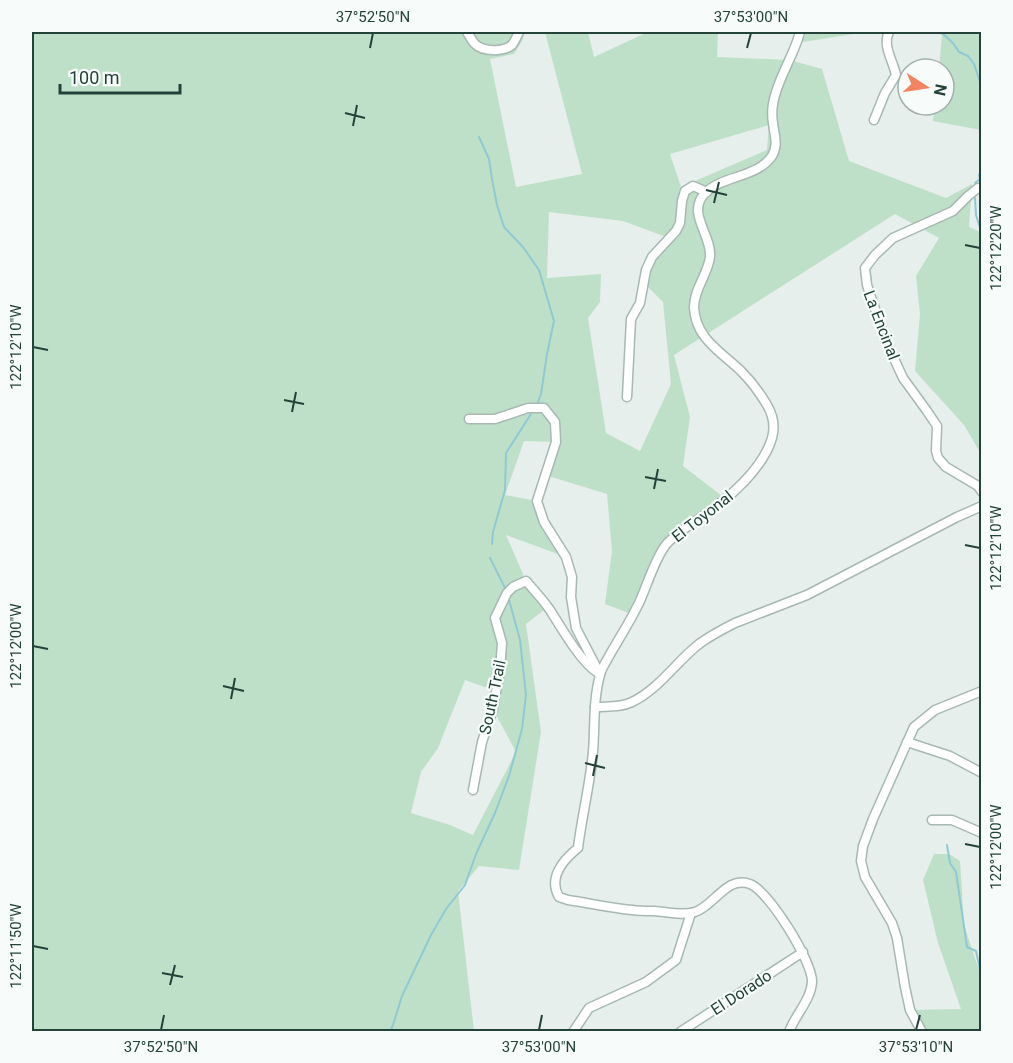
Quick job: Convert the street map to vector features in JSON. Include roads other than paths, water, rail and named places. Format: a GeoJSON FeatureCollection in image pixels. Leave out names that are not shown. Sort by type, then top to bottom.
{"type":"FeatureCollection","features":[{"type":"Feature","properties":{"kind":"street"},"geometry":{"type":"LineString","coordinates":[[467,32],[475,45],[487,50],[499,50],[510,46],[519,32]]}},
{"type":"Feature","properties":{"kind":"street"},"geometry":{"type":"LineString","coordinates":[[627,397],[631,319],[640,303],[646,270],[652,257],[676,231],[680,223],[685,191],[693,186],[707,192],[762,166],[772,155],[776,142],[773,123],[774,101],[800,32]]}},
{"type":"Feature","properties":{"kind":"street"},"geometry":{"type":"LineString","coordinates":[[874,120],[885,93],[896,75],[887,44],[887,34],[890,32]]}},
{"type":"Feature","properties":{"kind":"street","name":"La Encinal"},"geometry":{"type":"LineString","coordinates":[[981,189],[978,188],[953,211],[893,238],[875,255],[866,268],[867,285],[888,347],[903,378],[937,426],[938,458],[946,467],[978,486],[981,492]]}},
{"type":"Feature","properties":{"kind":"street","name":"El Toyonal"},"geometry":{"type":"LineString","coordinates":[[691,913],[633,911],[568,900],[559,897],[555,890],[558,872],[565,859],[578,848],[593,754],[595,707],[600,674],[634,615],[665,547],[732,493],[763,458],[773,435],[773,419],[763,397],[742,372],[712,346],[695,318],[694,304],[697,290],[710,255],[698,210],[699,201],[707,192]]}},
{"type":"Feature","properties":{"kind":"street"},"geometry":{"type":"LineString","coordinates":[[469,419],[495,419],[528,408],[544,408],[555,422],[556,442],[537,501],[544,522],[566,557],[572,577],[571,597],[576,628],[600,674]]}},
{"type":"Feature","properties":{"kind":"street"},"geometry":{"type":"LineString","coordinates":[[595,707],[615,707],[632,702],[655,686],[698,645],[735,622],[807,595],[981,506]]}},
{"type":"Feature","properties":{"kind":"street","name":"South Trail"},"geometry":{"type":"LineString","coordinates":[[472,790],[482,742],[493,709],[500,670],[502,644],[495,618],[507,593],[513,587],[526,581],[548,607],[591,668],[600,674]]}},
{"type":"Feature","properties":{"kind":"street"},"geometry":{"type":"LineString","coordinates":[[922,1032],[910,1010],[904,987],[897,938],[892,923],[869,886],[861,867],[863,846],[914,727],[935,710],[981,691]]}},
{"type":"Feature","properties":{"kind":"street"},"geometry":{"type":"LineString","coordinates":[[907,742],[950,756],[981,772]]}},
{"type":"Feature","properties":{"kind":"street"},"geometry":{"type":"LineString","coordinates":[[932,820],[952,820],[981,833]]}},
{"type":"Feature","properties":{"kind":"street"},"geometry":{"type":"LineString","coordinates":[[573,1032],[589,1008],[646,982],[676,960],[691,913],[698,911],[736,883],[750,884],[774,907],[803,952],[808,966],[812,984],[789,1032]]}},
{"type":"Feature","properties":{"kind":"street","name":"El Dorado"},"geometry":{"type":"LineString","coordinates":[[680,1032],[803,952]]}},
{"type":"Feature","properties":{"kind":"waterway"},"geometry":{"type":"LineString","coordinates":[[941,32],[959,52],[968,56],[974,64],[982,88]]}},
{"type":"Feature","properties":{"kind":"waterway"},"geometry":{"type":"LineString","coordinates":[[479,137],[489,159],[497,205],[504,227],[523,247],[539,270],[554,321],[538,402]]}},
{"type":"Feature","properties":{"kind":"waterway"},"geometry":{"type":"LineString","coordinates":[[975,183],[980,179],[979,175],[982,170]]}},
{"type":"Feature","properties":{"kind":"waterway"},"geometry":{"type":"LineString","coordinates":[[975,198],[976,215],[982,234]]}},
{"type":"Feature","properties":{"kind":"waterway"},"geometry":{"type":"LineString","coordinates":[[982,272],[980,274],[982,287]]}},
{"type":"Feature","properties":{"kind":"waterway"},"geometry":{"type":"LineString","coordinates":[[982,296],[980,305],[982,312]]}},
{"type":"Feature","properties":{"kind":"waterway"},"geometry":{"type":"LineString","coordinates":[[492,544],[493,532],[505,490],[506,453],[531,414]]}},
{"type":"Feature","properties":{"kind":"waterway"},"geometry":{"type":"LineString","coordinates":[[490,558],[506,590]]}},
{"type":"Feature","properties":{"kind":"waterway"},"geometry":{"type":"LineString","coordinates":[[390,1032],[402,996],[431,935],[446,909],[465,885],[509,776],[522,729],[526,695],[520,640],[508,596]]}},
{"type":"Feature","properties":{"kind":"waterway"},"geometry":{"type":"LineString","coordinates":[[947,845],[950,863],[956,872],[967,947],[976,951],[982,979]]}}]}
